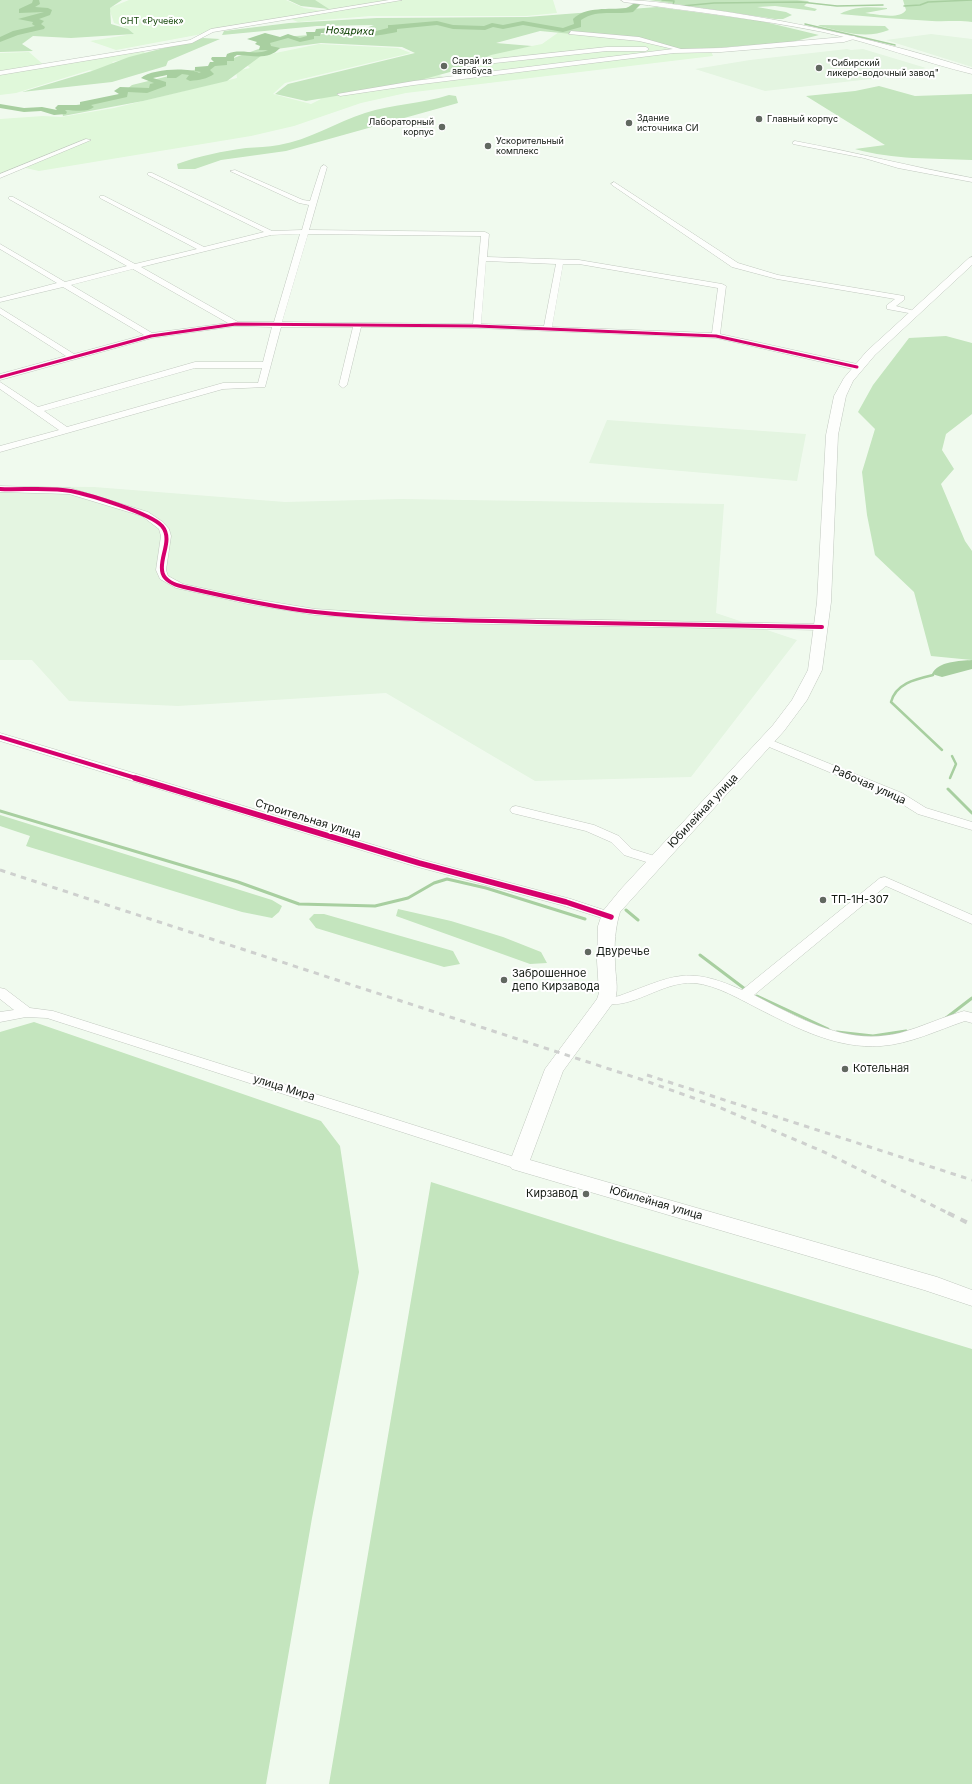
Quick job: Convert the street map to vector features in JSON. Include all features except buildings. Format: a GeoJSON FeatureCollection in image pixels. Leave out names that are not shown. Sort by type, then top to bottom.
{"type":"FeatureCollection","features":[{"type":"Feature","properties":{"kind":"main road"},"geometry":{"type":"LineString","coordinates":[[624,0],[775,22],[854,38],[972,72]]}},
{"type":"Feature","properties":{"kind":"main road"},"geometry":{"type":"LineString","coordinates":[[950,65],[960,73],[961,77],[967,80]]}},
{"type":"Feature","properties":{"kind":"main road"},"geometry":{"type":"LineString","coordinates":[[960,73],[972,72]]}},
{"type":"Feature","properties":{"kind":"main road","name":"Юбилейная улица"},"geometry":{"type":"LineString","coordinates":[[606,1000],[608,993],[606,961],[607,926],[612,911],[766,742],[804,695],[815,670],[822,627],[835,414],[848,380],[857,367],[914,312],[972,260]]}},
{"type":"Feature","properties":{"kind":"main road"},"geometry":{"type":"LineString","coordinates":[[519,1164],[554,1069],[606,1000]]}},
{"type":"Feature","properties":{"kind":"main road","name":"Юбилейная улица"},"geometry":{"type":"LineString","coordinates":[[519,1164],[929,1283],[972,1298]]}},
{"type":"Feature","properties":{"kind":"street"},"geometry":{"type":"LineString","coordinates":[[0,73],[192,40],[211,31],[399,0]]}},
{"type":"Feature","properties":{"kind":"street"},"geometry":{"type":"LineString","coordinates":[[571,33],[639,38],[686,51]]}},
{"type":"Feature","properties":{"kind":"street"},"geometry":{"type":"LineString","coordinates":[[467,64],[622,48],[674,51],[721,50],[854,38]]}},
{"type":"Feature","properties":{"kind":"street"},"geometry":{"type":"LineString","coordinates":[[340,94],[414,83],[674,51]]}},
{"type":"Feature","properties":{"kind":"street"},"geometry":{"type":"LineString","coordinates":[[0,176],[88,140]]}},
{"type":"Feature","properties":{"kind":"street"},"geometry":{"type":"LineString","coordinates":[[795,143],[866,156],[898,166],[972,180]]}},
{"type":"Feature","properties":{"kind":"street"},"geometry":{"type":"LineString","coordinates":[[0,449],[223,386],[262,385],[277,325],[324,167]]}},
{"type":"Feature","properties":{"kind":"street"},"geometry":{"type":"LineString","coordinates":[[233,171],[302,202],[313,204]]}},
{"type":"Feature","properties":{"kind":"street"},"geometry":{"type":"LineString","coordinates":[[150,174],[271,233]]}},
{"type":"Feature","properties":{"kind":"street"},"geometry":{"type":"LineString","coordinates":[[614,184],[735,265],[777,277],[901,298],[890,307],[914,312]]}},
{"type":"Feature","properties":{"kind":"street"},"geometry":{"type":"LineString","coordinates":[[102,197],[204,250]]}},
{"type":"Feature","properties":{"kind":"street"},"geometry":{"type":"LineString","coordinates":[[11,198],[236,324]]}},
{"type":"Feature","properties":{"kind":"street"},"geometry":{"type":"LineString","coordinates":[[0,300],[271,233],[485,234],[477,326]]}},
{"type":"Feature","properties":{"kind":"street"},"geometry":{"type":"LineString","coordinates":[[0,246],[63,285],[151,336]]}},
{"type":"Feature","properties":{"kind":"street"},"geometry":{"type":"LineString","coordinates":[[483,259],[579,262],[722,286],[716,336]]}},
{"type":"Feature","properties":{"kind":"street"},"geometry":{"type":"LineString","coordinates":[[548,329],[560,261]]}},
{"type":"Feature","properties":{"kind":"street"},"geometry":{"type":"LineString","coordinates":[[0,310],[73,357]]}},
{"type":"Feature","properties":{"kind":"street"},"geometry":{"type":"LineString","coordinates":[[0,377],[151,336],[236,324],[477,326],[716,336],[857,367]]}},
{"type":"Feature","properties":{"kind":"street"},"geometry":{"type":"LineString","coordinates":[[344,386],[358,326]]}},
{"type":"Feature","properties":{"kind":"street"},"geometry":{"type":"LineString","coordinates":[[38,410],[195,365],[267,365]]}},
{"type":"Feature","properties":{"kind":"street"},"geometry":{"type":"LineString","coordinates":[[0,385],[65,430]]}},
{"type":"Feature","properties":{"kind":"street"},"geometry":{"type":"LineString","coordinates":[[0,489],[70,491],[146,514],[157,521],[164,529],[166,536],[161,570],[164,577],[169,581],[180,586],[308,611],[437,620],[822,627]]}},
{"type":"Feature","properties":{"kind":"street","name":"Строительная улица"},"geometry":{"type":"LineString","coordinates":[[0,737],[419,863],[566,902],[611,917]]}},
{"type":"Feature","properties":{"kind":"street","name":"Рабочая улица"},"geometry":{"type":"LineString","coordinates":[[766,742],[898,796],[922,811],[972,826]]}},
{"type":"Feature","properties":{"kind":"street"},"geometry":{"type":"LineString","coordinates":[[516,810],[590,828],[615,840],[628,852],[656,861]]}},
{"type":"Feature","properties":{"kind":"street"},"geometry":{"type":"LineString","coordinates":[[743,996],[757,987],[885,881],[972,920]]}},
{"type":"Feature","properties":{"kind":"street"},"geometry":{"type":"LineString","coordinates":[[606,1000],[618,1001],[650,988],[682,980],[701,980],[743,996],[820,1032],[865,1042],[900,1038],[970,1014]]}},
{"type":"Feature","properties":{"kind":"street"},"geometry":{"type":"LineString","coordinates":[[0,992],[26,1012]]}},
{"type":"Feature","properties":{"kind":"street","name":"улица Мира"},"geometry":{"type":"LineString","coordinates":[[0,1017],[26,1012],[48,1014],[519,1164]]}},
{"type":"Feature","properties":{"kind":"shaded area"},"geometry":{"type":"Polygon","coordinates":[[[0,0],[122,0],[110,8],[111,24],[128,29],[134,34],[71,38],[33,36],[22,44],[33,51],[0,52],[0,0]]]}},
{"type":"Feature","properties":{"kind":"shaded area"},"geometry":{"type":"Polygon","coordinates":[[[288,0],[315,0],[329,9],[301,6],[288,0]]]}},
{"type":"Feature","properties":{"kind":"shaded area"},"geometry":{"type":"Polygon","coordinates":[[[649,0],[797,0],[809,1],[804,6],[817,9],[815,11],[775,6],[757,7],[786,12],[792,15],[783,19],[775,19],[649,0]]]}},
{"type":"Feature","properties":{"kind":"shaded area"},"geometry":{"type":"Polygon","coordinates":[[[903,0],[972,0],[972,22],[932,21],[840,14],[857,8],[875,7],[887,9],[865,13],[887,16],[899,15],[906,10],[903,0]]]}},
{"type":"Feature","properties":{"kind":"shaded area"},"geometry":{"type":"Polygon","coordinates":[[[657,7],[761,21],[819,35],[792,42],[677,51],[658,42],[540,31],[496,43],[532,46],[491,55],[461,69],[402,85],[306,101],[275,94],[288,84],[415,53],[402,47],[321,43],[269,50],[227,81],[143,101],[63,116],[61,108],[117,97],[132,85],[214,65],[267,46],[266,38],[355,32],[374,25],[317,26],[222,35],[224,31],[289,23],[377,18],[527,17],[657,7]]]}},
{"type":"Feature","properties":{"kind":"shaded area"},"geometry":{"type":"Polygon","coordinates":[[[818,26],[885,26],[889,30],[880,33],[854,34],[818,26]]]}},
{"type":"Feature","properties":{"kind":"shaded area"},"geometry":{"type":"Polygon","coordinates":[[[931,34],[972,39],[972,67],[886,40],[931,34]]]}},
{"type":"Feature","properties":{"kind":"shaded area"},"geometry":{"type":"Polygon","coordinates":[[[203,38],[220,39],[168,61],[166,66],[112,82],[22,92],[92,71],[129,57],[203,38]]]}},
{"type":"Feature","properties":{"kind":"shaded area"},"geometry":{"type":"Polygon","coordinates":[[[847,49],[863,49],[926,68],[888,77],[765,91],[695,69],[750,60],[847,49]]]}},
{"type":"Feature","properties":{"kind":"shaded area"},"geometry":{"type":"Polygon","coordinates":[[[879,86],[915,96],[972,94],[972,160],[899,157],[870,153],[855,149],[885,145],[806,96],[855,91],[879,86]]]}},
{"type":"Feature","properties":{"kind":"shaded area"},"geometry":{"type":"Polygon","coordinates":[[[449,95],[456,96],[458,103],[286,151],[221,160],[195,169],[178,169],[177,164],[211,154],[290,143],[365,113],[449,95]]]}},
{"type":"Feature","properties":{"kind":"shaded area"},"geometry":{"type":"Polygon","coordinates":[[[946,336],[972,343],[972,414],[946,434],[942,450],[954,469],[941,484],[965,541],[972,551],[972,660],[931,656],[914,592],[875,555],[867,515],[862,472],[875,429],[858,412],[873,385],[909,338],[946,336]]]}},
{"type":"Feature","properties":{"kind":"shaded area"},"geometry":{"type":"Polygon","coordinates":[[[607,420],[806,434],[797,481],[589,463],[607,420]]]}},
{"type":"Feature","properties":{"kind":"shaded area"},"geometry":{"type":"Polygon","coordinates":[[[0,486],[94,487],[285,502],[401,499],[724,504],[716,613],[797,640],[691,777],[535,781],[386,693],[178,706],[69,701],[32,660],[0,660],[0,486]]]}},
{"type":"Feature","properties":{"kind":"shaded area"},"geometry":{"type":"Polygon","coordinates":[[[972,660],[972,669],[942,677],[932,674],[939,666],[944,664],[956,661],[972,660]]]}},
{"type":"Feature","properties":{"kind":"shaded area"},"geometry":{"type":"Polygon","coordinates":[[[0,815],[272,900],[282,906],[279,912],[272,918],[242,912],[26,846],[30,836],[0,826],[0,815]]]}},
{"type":"Feature","properties":{"kind":"shaded area"},"geometry":{"type":"Polygon","coordinates":[[[398,909],[451,921],[503,937],[541,952],[547,963],[530,964],[396,916],[398,909]]]}},
{"type":"Feature","properties":{"kind":"shaded area"},"geometry":{"type":"Polygon","coordinates":[[[314,914],[324,914],[453,951],[460,964],[444,967],[316,928],[309,919],[314,914]]]}},
{"type":"Feature","properties":{"kind":"shaded area"},"geometry":{"type":"Polygon","coordinates":[[[34,1022],[321,1121],[340,1146],[359,1272],[312,1518],[266,1784],[0,1784],[0,1032],[34,1022]]]}},
{"type":"Feature","properties":{"kind":"shaded area"},"geometry":{"type":"Polygon","coordinates":[[[431,1182],[617,1241],[972,1349],[972,1784],[329,1784],[431,1182]]]}},
{"type":"Feature","properties":{"kind":"green space","name":"СНТ «Ручеёк»"},"geometry":{"type":"Polygon","coordinates":[[[129,0],[286,0],[304,8],[324,11],[327,10],[312,0],[553,0],[557,13],[526,16],[370,16],[298,22],[288,18],[116,50],[90,41],[133,34],[123,26],[114,23],[109,8],[129,0]]]}},
{"type":"Feature","properties":{"kind":"green space"},"geometry":{"type":"Polygon","coordinates":[[[559,32],[659,41],[711,51],[713,56],[406,93],[361,103],[294,126],[251,136],[39,171],[21,167],[0,175],[0,119],[43,116],[61,117],[114,108],[237,78],[236,71],[250,68],[242,60],[319,44],[398,48],[411,53],[285,83],[273,94],[311,104],[321,99],[304,92],[428,70],[446,78],[477,73],[467,64],[494,61],[486,55],[542,44],[559,32]]]}},
{"type":"Feature","properties":{"kind":"green space"},"geometry":{"type":"Polygon","coordinates":[[[141,50],[148,55],[112,62],[118,69],[98,73],[90,70],[16,93],[0,95],[0,53],[29,52],[45,66],[141,50]]]}},
{"type":"Feature","properties":{"kind":"waterway"},"geometry":{"type":"LineString","coordinates":[[0,40],[16,33],[41,27],[36,24],[40,21],[22,19],[38,17],[47,13],[48,10],[40,9],[22,11],[36,4],[36,0]]}},
{"type":"Feature","properties":{"kind":"waterway"},"geometry":{"type":"LineString","coordinates":[[662,0],[674,1],[673,5],[676,6]]}},
{"type":"Feature","properties":{"kind":"waterway"},"geometry":{"type":"LineString","coordinates":[[904,6],[920,5],[928,2],[972,0]]}},
{"type":"Feature","properties":{"kind":"waterway"},"geometry":{"type":"LineString","coordinates":[[682,6],[714,3],[801,2],[837,6],[883,5]]}},
{"type":"Feature","properties":{"kind":"waterway","name":"Ноздриха"},"geometry":{"type":"LineString","coordinates":[[0,106],[24,110],[42,109],[54,113],[63,112],[59,108],[87,108],[90,107],[83,104],[124,95],[124,92],[118,91],[120,89],[143,91],[151,90],[155,88],[153,86],[163,84],[145,78],[156,74],[172,72],[174,73],[170,76],[176,76],[175,74],[181,72],[196,74],[190,79],[203,77],[202,75],[210,74],[204,73],[207,71],[198,69],[210,68],[213,64],[224,63],[215,59],[231,59],[230,56],[237,53],[262,55],[271,52],[276,48],[262,48],[268,45],[259,44],[274,40],[261,41],[251,39],[261,38],[265,35],[280,39],[288,36],[300,40],[311,37],[309,34],[317,34],[319,31],[328,32],[331,30],[343,29],[343,31],[352,33],[373,35],[394,30],[391,27],[437,23],[453,27],[485,28],[492,25],[503,27],[523,23],[563,30],[578,25],[577,19],[583,15],[605,10],[630,10],[637,4]]}},
{"type":"Feature","properties":{"kind":"waterway"},"geometry":{"type":"LineString","coordinates":[[805,24],[895,45]]}},
{"type":"Feature","properties":{"kind":"waterway"},"geometry":{"type":"LineString","coordinates":[[933,675],[914,680],[902,686],[897,690],[891,702],[942,750]]}},
{"type":"Feature","properties":{"kind":"waterway"},"geometry":{"type":"LineString","coordinates":[[950,778],[956,764],[952,756]]}},
{"type":"Feature","properties":{"kind":"waterway"},"geometry":{"type":"LineString","coordinates":[[948,789],[972,813]]}},
{"type":"Feature","properties":{"kind":"waterway"},"geometry":{"type":"LineString","coordinates":[[0,811],[238,882],[299,904],[375,906],[408,898],[434,883],[447,879],[486,888],[585,919]]}},
{"type":"Feature","properties":{"kind":"waterway"},"geometry":{"type":"LineString","coordinates":[[626,910],[638,920]]}},
{"type":"Feature","properties":{"kind":"waterway"},"geometry":{"type":"LineString","coordinates":[[700,955],[745,989]]}},
{"type":"Feature","properties":{"kind":"waterway"},"geometry":{"type":"LineString","coordinates":[[757,996],[828,1029]]}},
{"type":"Feature","properties":{"kind":"waterway"},"geometry":{"type":"LineString","coordinates":[[946,1018],[972,998]]}},
{"type":"Feature","properties":{"kind":"waterway"},"geometry":{"type":"LineString","coordinates":[[837,1032],[873,1036],[906,1031]]}},
{"type":"Feature","properties":{"kind":"railway"},"geometry":{"type":"LineString","coordinates":[[0,870],[640,1079],[716,1106],[824,1152],[950,1214]]}},
{"type":"Feature","properties":{"kind":"railway"},"geometry":{"type":"LineString","coordinates":[[647,1075],[972,1180]]}},
{"type":"Feature","properties":{"kind":"railway"},"geometry":{"type":"LineString","coordinates":[[950,1214],[972,1225]]}},
{"type":"Feature","properties":{"kind":"cycle path"},"geometry":{"type":"LineString","coordinates":[[0,377],[151,336],[236,324],[477,326],[716,336],[857,367]]}},
{"type":"Feature","properties":{"kind":"cycle path"},"geometry":{"type":"LineString","coordinates":[[0,489],[70,491],[145,514],[160,524],[164,529],[166,536],[161,570],[164,577],[180,586],[248,601],[315,612],[437,620],[822,627]]}},
{"type":"Feature","properties":{"kind":"cycle path"},"geometry":{"type":"LineString","coordinates":[[0,737],[419,863],[566,902],[611,917]]}},
{"type":"Feature","properties":{"kind":"place","name":"Сарай из автобуса"},"geometry":{"type":"Point","coordinates":[444,66]}},
{"type":"Feature","properties":{"kind":"place","name":"\"Сибирский ликеро-водочный завод\""},"geometry":{"type":"Point","coordinates":[819,68]}},
{"type":"Feature","properties":{"kind":"place","name":"Главный корпус"},"geometry":{"type":"Point","coordinates":[759,119]}},
{"type":"Feature","properties":{"kind":"place","name":"Здание источника СИ"},"geometry":{"type":"Point","coordinates":[629,123]}},
{"type":"Feature","properties":{"kind":"place","name":"Лабораторный корпус"},"geometry":{"type":"Point","coordinates":[442,127]}},
{"type":"Feature","properties":{"kind":"place","name":"Ускорительный комплекс"},"geometry":{"type":"Point","coordinates":[488,146]}},
{"type":"Feature","properties":{"kind":"place","name":"ТП-1Н-307"},"geometry":{"type":"Point","coordinates":[823,900]}},
{"type":"Feature","properties":{"kind":"place","name":"Двуречье"},"geometry":{"type":"Point","coordinates":[588,952]}},
{"type":"Feature","properties":{"kind":"place","name":"Заброшенное депо Кирзавода"},"geometry":{"type":"Point","coordinates":[504,980]}},
{"type":"Feature","properties":{"kind":"place","name":"Котельная"},"geometry":{"type":"Point","coordinates":[845,1069]}},
{"type":"Feature","properties":{"kind":"place","name":"Кирзавод"},"geometry":{"type":"Point","coordinates":[586,1194]}}]}
